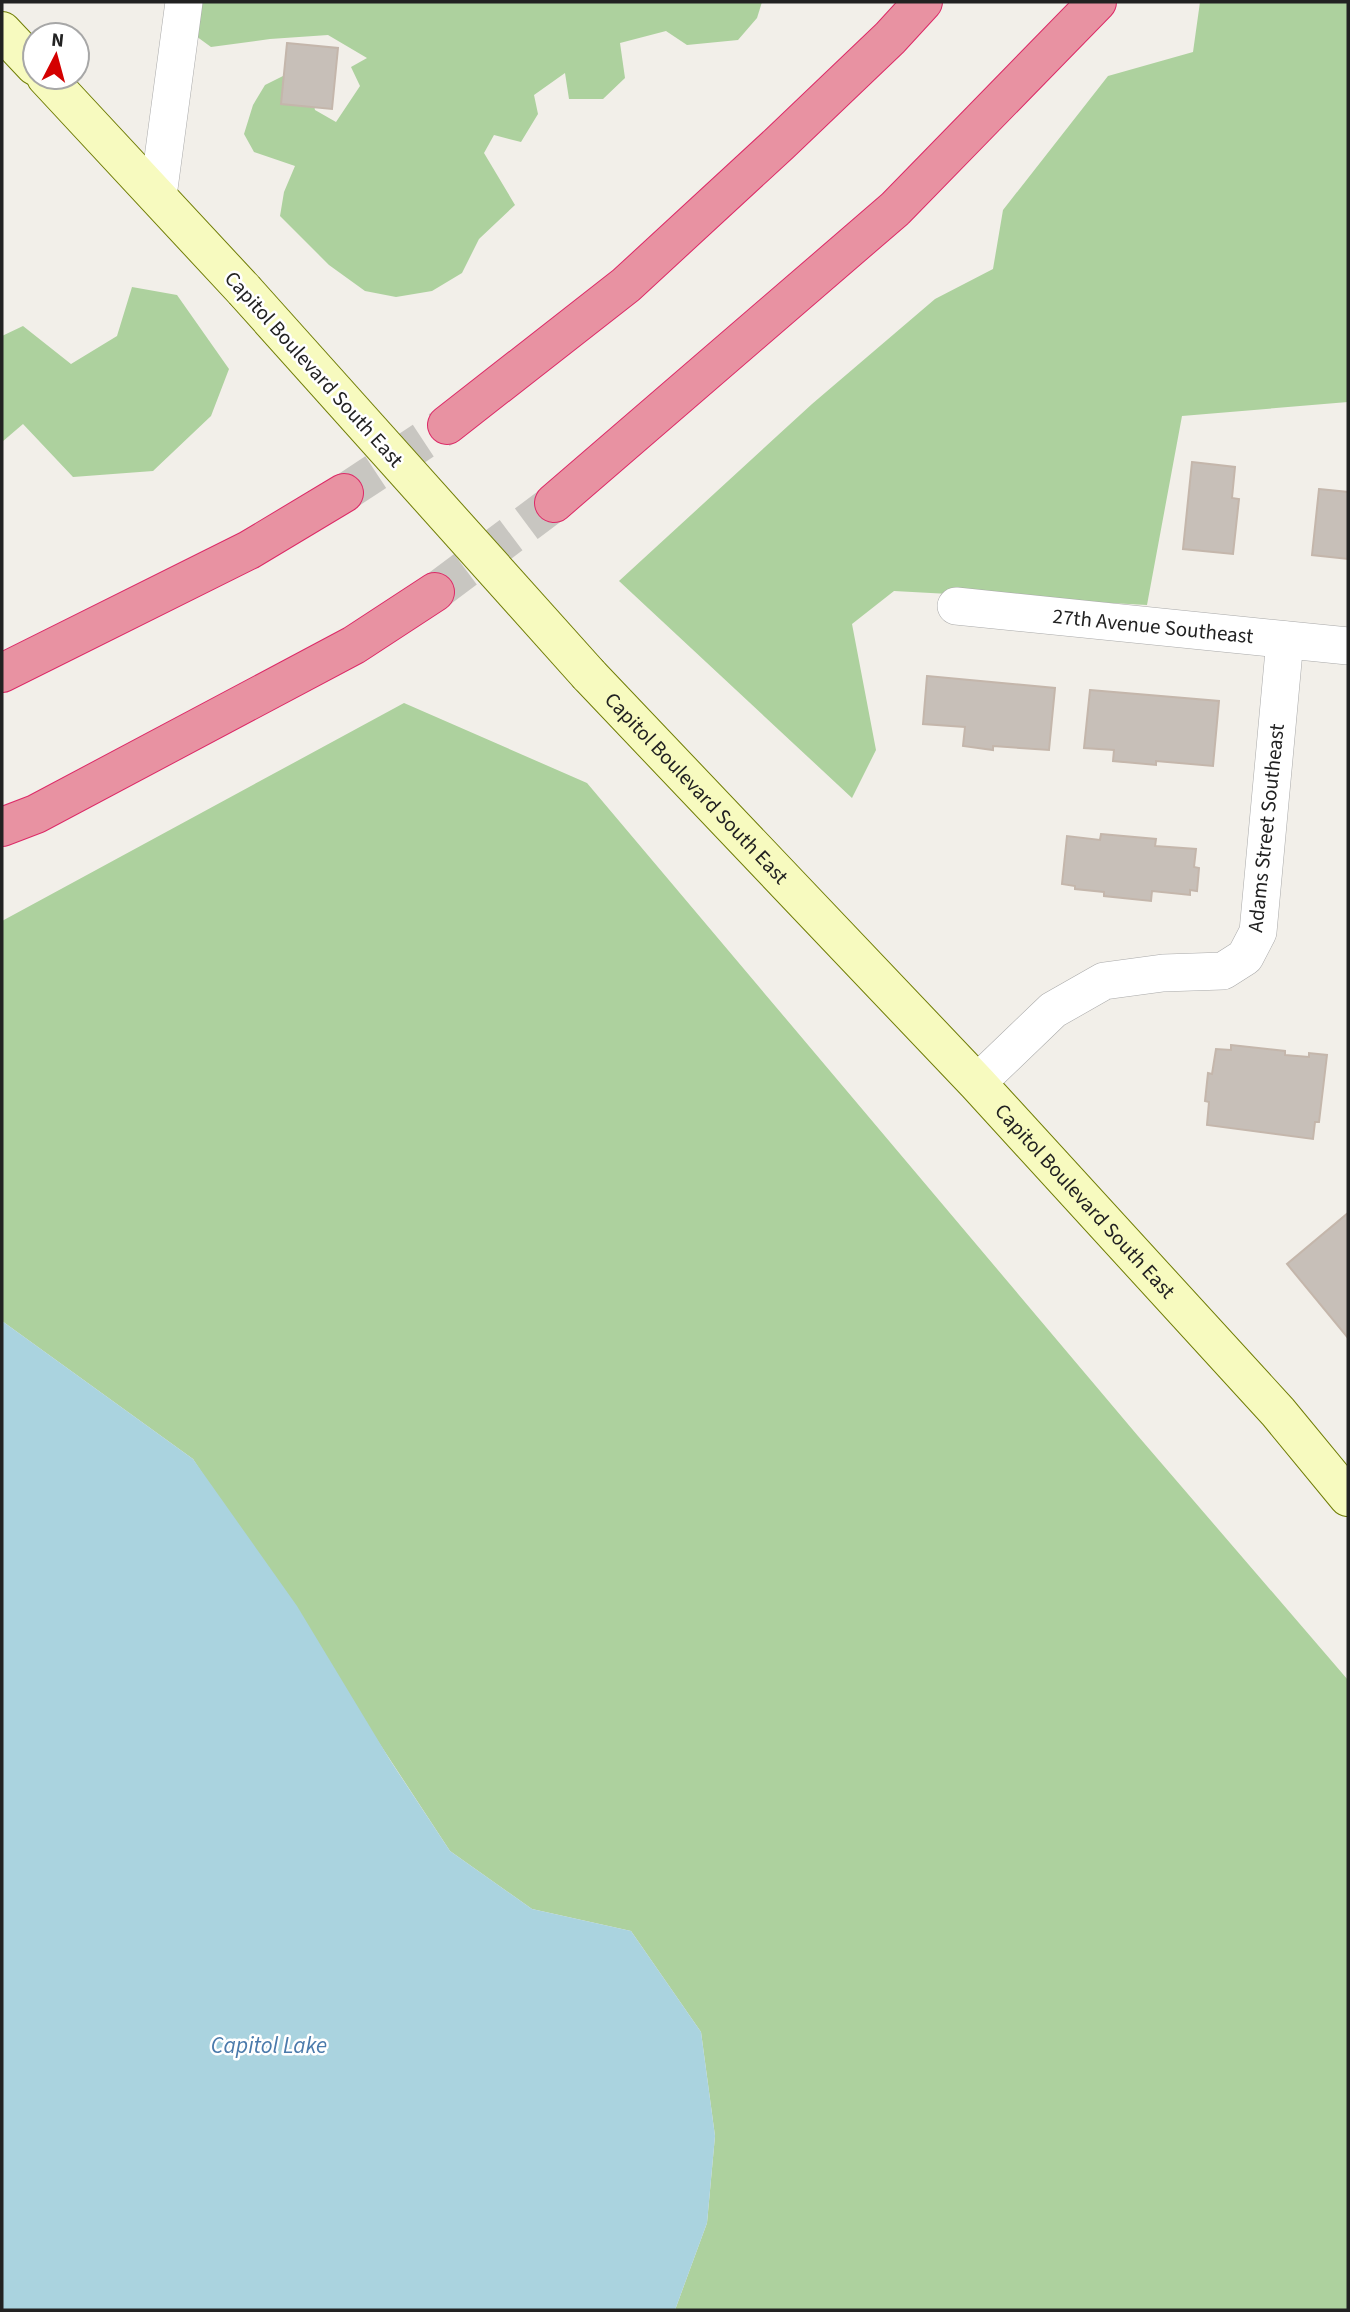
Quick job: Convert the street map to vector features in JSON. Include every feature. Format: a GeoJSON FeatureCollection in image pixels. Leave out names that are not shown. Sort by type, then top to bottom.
{"type":"FeatureCollection","features":[{"type":"Feature","properties":{"kind":"highway"},"geometry":{"type":"LineString","coordinates":[[447,425],[626,285],[780,144],[890,38],[923,2]]}},
{"type":"Feature","properties":{"kind":"highway"},"geometry":{"type":"LineString","coordinates":[[554,503],[895,209],[1097,2]]}},
{"type":"Feature","properties":{"kind":"highway"},"geometry":{"type":"LineString","coordinates":[[2,674],[249,550],[344,494]]}},
{"type":"Feature","properties":{"kind":"highway"},"geometry":{"type":"LineString","coordinates":[[2,827],[36,814],[354,645],[435,592]]}},
{"type":"Feature","properties":{"kind":"main road"},"geometry":{"type":"LineString","coordinates":[[2,31],[21,51]]}},
{"type":"Feature","properties":{"kind":"main road","name":"Capitol Boulevard South East"},"geometry":{"type":"LineString","coordinates":[[59,91],[244,290],[589,675],[977,1083],[1278,1412],[1348,1497]]}},
{"type":"Feature","properties":{"kind":"street"},"geometry":{"type":"LineString","coordinates":[[158,196],[184,2]]}},
{"type":"Feature","properties":{"kind":"street","name":"27th Avenue Southeast"},"geometry":{"type":"LineString","coordinates":[[956,607],[1348,646]]}},
{"type":"Feature","properties":{"kind":"street","name":"Adams Street Southeast"},"geometry":{"type":"LineString","coordinates":[[977,1083],[1053,1010],[1104,981],[1163,973],[1223,971],[1245,957],[1258,932],[1285,640]]}},
{"type":"Feature","properties":{"kind":"green space"},"geometry":{"type":"Polygon","coordinates":[[[177,2],[762,2],[757,18],[738,40],[687,45],[666,31],[620,43],[625,78],[603,99],[569,99],[565,73],[534,95],[538,114],[521,142],[494,135],[484,153],[515,205],[479,239],[462,273],[432,291],[396,297],[365,291],[329,265],[280,216],[284,192],[295,166],[254,152],[244,134],[253,105],[265,85],[283,76],[313,101],[315,110],[336,122],[360,86],[351,67],[367,58],[328,35],[211,47],[174,20],[177,2]]]}},
{"type":"Feature","properties":{"kind":"green space"},"geometry":{"type":"Polygon","coordinates":[[[1200,2],[1348,2],[1348,402],[1182,416],[1147,605],[894,591],[852,624],[876,750],[852,798],[619,581],[812,404],[935,299],[993,269],[1003,210],[1108,76],[1193,52],[1200,2]]]}},
{"type":"Feature","properties":{"kind":"green space"},"geometry":{"type":"Polygon","coordinates":[[[132,287],[177,295],[229,369],[211,416],[153,471],[73,477],[23,424],[2,442],[2,336],[23,326],[71,364],[117,336],[132,287]]]}},
{"type":"Feature","properties":{"kind":"green space"},"geometry":{"type":"Polygon","coordinates":[[[404,703],[587,783],[1138,1436],[1348,1680],[1348,2310],[675,2310],[707,2223],[715,2136],[701,2032],[631,1931],[532,1909],[450,1851],[193,1459],[2,1321],[2,921],[404,703]]]}},
{"type":"Feature","properties":{"kind":"water","name":"Capitol Lake"},"geometry":{"type":"Polygon","coordinates":[[[2,1321],[193,1459],[297,1606],[390,1760],[450,1851],[532,1909],[631,1931],[701,2032],[715,2136],[707,2223],[675,2310],[2,2310],[2,1321]]]}},
{"type":"Feature","properties":{"kind":"building"},"geometry":{"type":"Polygon","coordinates":[[[287,43],[338,48],[332,109],[281,104],[287,43]]]}},
{"type":"Feature","properties":{"kind":"building"},"geometry":{"type":"Polygon","coordinates":[[[1192,462],[1235,467],[1232,498],[1239,499],[1233,554],[1183,549],[1192,462]]]}},
{"type":"Feature","properties":{"kind":"building"},"geometry":{"type":"Polygon","coordinates":[[[1319,489],[1348,492],[1348,559],[1312,555],[1319,489]]]}},
{"type":"Feature","properties":{"kind":"building"},"geometry":{"type":"Polygon","coordinates":[[[927,676],[1055,688],[1049,750],[993,746],[993,750],[963,746],[965,727],[923,724],[927,676]]]}},
{"type":"Feature","properties":{"kind":"building"},"geometry":{"type":"Polygon","coordinates":[[[1090,690],[1219,701],[1213,766],[1156,761],[1156,765],[1113,761],[1114,750],[1084,748],[1090,690]]]}},
{"type":"Feature","properties":{"kind":"building"},"geometry":{"type":"Polygon","coordinates":[[[1101,834],[1156,839],[1155,846],[1196,849],[1194,867],[1199,868],[1197,891],[1190,890],[1190,895],[1152,891],[1151,901],[1104,896],[1104,892],[1075,889],[1075,886],[1062,884],[1067,836],[1100,840],[1101,834]]]}},
{"type":"Feature","properties":{"kind":"building"},"geometry":{"type":"Polygon","coordinates":[[[1231,1045],[1285,1051],[1285,1055],[1327,1055],[1319,1122],[1315,1122],[1313,1139],[1207,1125],[1209,1102],[1205,1101],[1208,1073],[1212,1074],[1216,1049],[1231,1050],[1231,1045]]]}},
{"type":"Feature","properties":{"kind":"building"},"geometry":{"type":"Polygon","coordinates":[[[1348,1213],[1348,1338],[1287,1264],[1348,1213]]]}},
{"type":"Feature","properties":{"kind":"tunnel"},"geometry":{"type":"LineString","coordinates":[[344,493],[447,425]]}},
{"type":"Feature","properties":{"kind":"tunnel"},"geometry":{"type":"LineString","coordinates":[[435,592],[554,503]]}}]}
